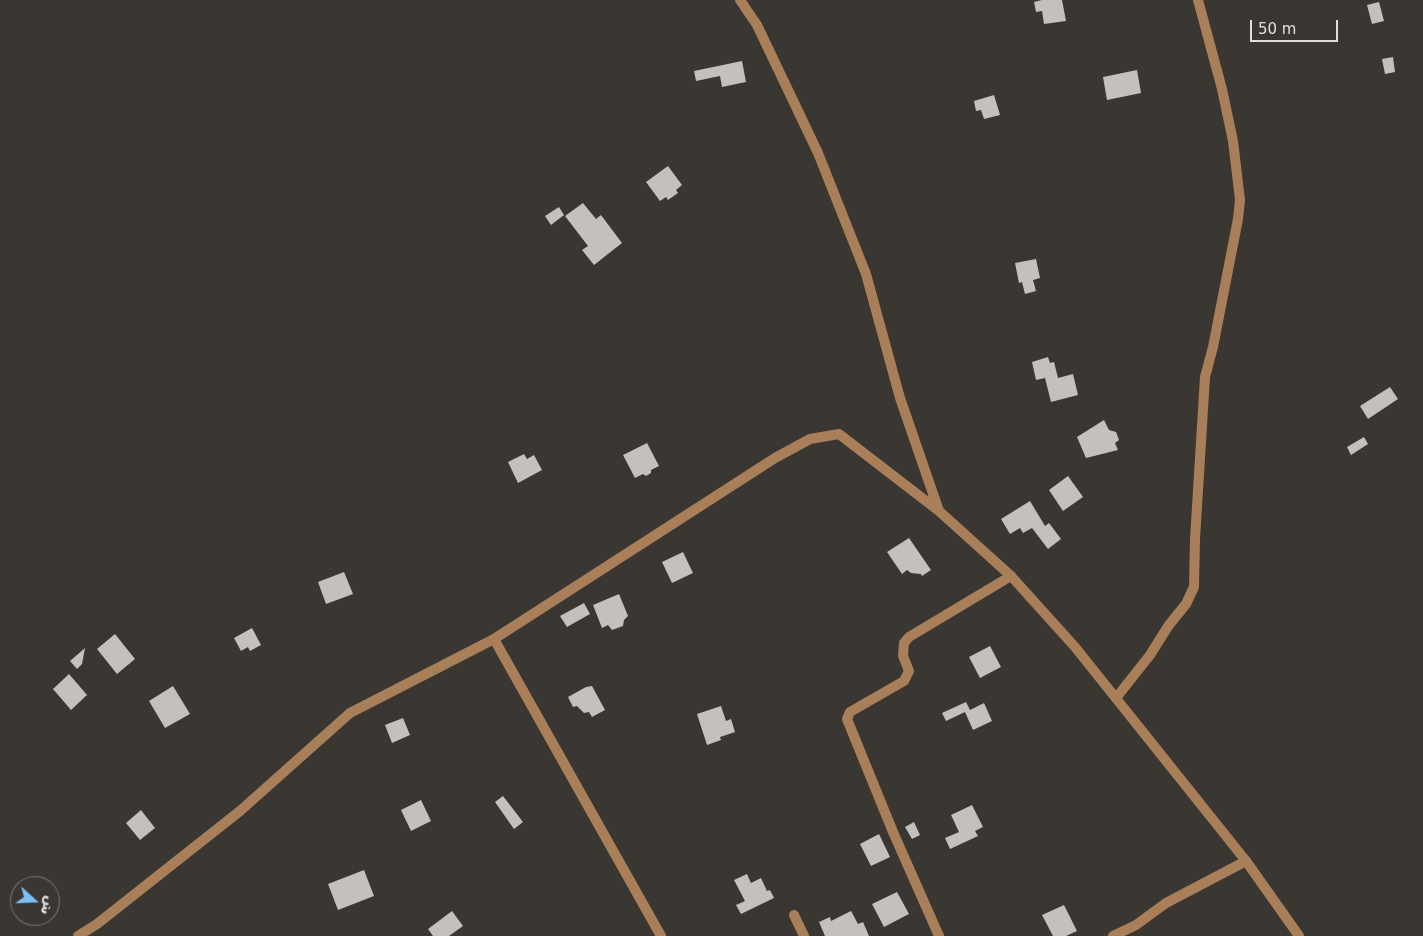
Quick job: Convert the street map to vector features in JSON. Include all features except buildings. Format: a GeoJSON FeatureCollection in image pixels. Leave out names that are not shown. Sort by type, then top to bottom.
{"type":"FeatureCollection","features":[{"type":"Feature","properties":{"kind":"street"},"geometry":{"type":"LineString","coordinates":[[740,0],[757,25],[818,153],[866,274],[900,398],[939,511]]}},
{"type":"Feature","properties":{"kind":"street"},"geometry":{"type":"LineString","coordinates":[[1116,698],[1150,655],[1169,625],[1186,604],[1194,587],[1195,539],[1205,377],[1213,347],[1238,219],[1240,200],[1233,141],[1222,89],[1198,0]]}},
{"type":"Feature","properties":{"kind":"street"},"geometry":{"type":"LineString","coordinates":[[78,936],[97,924],[240,811],[350,713],[494,639],[775,458],[810,439],[839,434],[939,511],[1010,576],[1075,647],[1116,698],[1246,861],[1299,936]]}},
{"type":"Feature","properties":{"kind":"street"},"geometry":{"type":"LineString","coordinates":[[939,936],[846,719],[850,712],[904,681],[909,671],[903,656],[904,642],[909,637],[1010,576]]}},
{"type":"Feature","properties":{"kind":"street"},"geometry":{"type":"LineString","coordinates":[[494,639],[661,936]]}},
{"type":"Feature","properties":{"kind":"street"},"geometry":{"type":"LineString","coordinates":[[1113,936],[1136,925],[1166,903],[1246,861]]}},
{"type":"Feature","properties":{"kind":"street"},"geometry":{"type":"LineString","coordinates":[[794,916],[804,936]]}}]}
